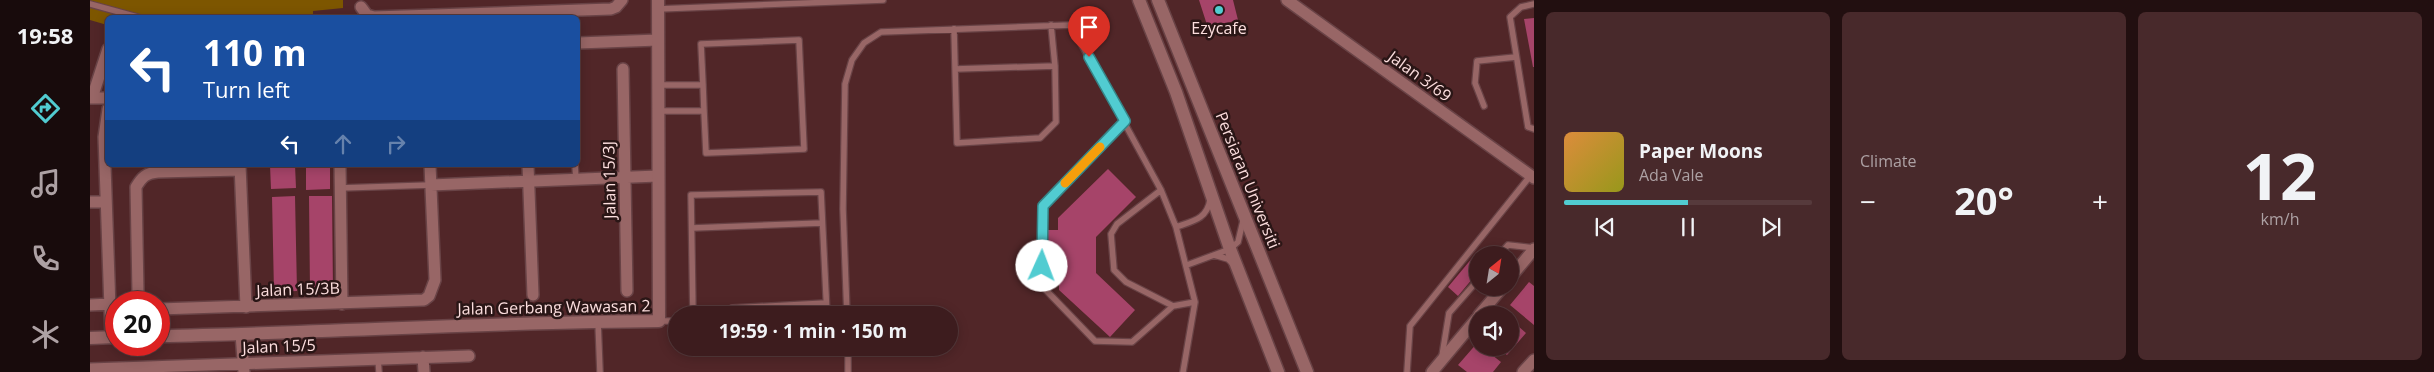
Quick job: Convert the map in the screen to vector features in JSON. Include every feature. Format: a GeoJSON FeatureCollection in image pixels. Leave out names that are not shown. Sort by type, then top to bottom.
{"type":"FeatureCollection","features":[{"type":"Feature","properties":{"kind":"street"},"geometry":{"type":"LineString","coordinates":[[502,0],[502,15],[611,9],[616,7],[622,0]]}},
{"type":"Feature","properties":{"kind":"street"},"geometry":{"type":"LineString","coordinates":[[1138,0],[1176,92],[1230,249],[1278,372]]}},
{"type":"Feature","properties":{"kind":"street","name":"Persiaran Universiti"},"geometry":{"type":"LineString","coordinates":[[1159,0],[1307,372]]}},
{"type":"Feature","properties":{"kind":"street","name":"Jalan 3/69"},"geometry":{"type":"LineString","coordinates":[[1287,0],[1532,176]]}},
{"type":"Feature","properties":{"kind":"street"},"geometry":{"type":"LineString","coordinates":[[360,4],[367,15]]}},
{"type":"Feature","properties":{"kind":"street","name":"Jalan Gerbang Wawasan 2"},"geometry":{"type":"LineString","coordinates":[[170,336],[538,322],[659,321],[658,5]]}},
{"type":"Feature","properties":{"kind":"street"},"geometry":{"type":"LineString","coordinates":[[580,43],[658,40]]}},
{"type":"Feature","properties":{"kind":"street"},"geometry":{"type":"LineString","coordinates":[[105,58],[91,98],[105,98]]}},
{"type":"Feature","properties":{"kind":"street","name":"Jalan 15/3J"},"geometry":{"type":"LineString","coordinates":[[623,69],[627,291]]}},
{"type":"Feature","properties":{"kind":"street"},"geometry":{"type":"LineString","coordinates":[[105,130],[109,291]]}},
{"type":"Feature","properties":{"kind":"street"},"geometry":{"type":"LineString","coordinates":[[340,167],[342,304]]}},
{"type":"Feature","properties":{"kind":"street"},"geometry":{"type":"LineString","coordinates":[[430,167],[431,185],[658,176]]}},
{"type":"Feature","properties":{"kind":"street"},"geometry":{"type":"LineString","coordinates":[[528,167],[533,295]]}},
{"type":"Feature","properties":{"kind":"street"},"geometry":{"type":"LineString","coordinates":[[138,291],[136,187],[147,173],[240,168],[246,307]]}},
{"type":"Feature","properties":{"kind":"street","name":"Jalan 15/3B"},"geometry":{"type":"LineString","coordinates":[[170,309],[424,300],[433,289],[435,280],[431,185]]}},
{"type":"Feature","properties":{"kind":"street"},"geometry":{"type":"LineString","coordinates":[[90,202],[106,202]]}},
{"type":"Feature","properties":{"kind":"street"},"geometry":{"type":"LineString","coordinates":[[1519,267],[1534,248]]}},
{"type":"Feature","properties":{"kind":"street"},"geometry":{"type":"LineString","coordinates":[[1487,306],[1495,296]]}},
{"type":"Feature","properties":{"kind":"street"},"geometry":{"type":"LineString","coordinates":[[90,305],[105,304]]}},
{"type":"Feature","properties":{"kind":"street"},"geometry":{"type":"LineString","coordinates":[[1432,372],[1469,327]]}},
{"type":"Feature","properties":{"kind":"street"},"geometry":{"type":"LineString","coordinates":[[241,334],[244,368]]}},
{"type":"Feature","properties":{"kind":"street"},"geometry":{"type":"LineString","coordinates":[[90,338],[105,337]]}},
{"type":"Feature","properties":{"kind":"street","name":"Jalan 15/5"},"geometry":{"type":"LineString","coordinates":[[90,369],[149,370],[337,366],[378,359],[469,356]]}},
{"type":"Feature","properties":{"kind":"street"},"geometry":{"type":"LineString","coordinates":[[423,357],[424,372]]}},
{"type":"Feature","properties":{"kind":"street"},"geometry":{"type":"LineString","coordinates":[[1523,372],[1534,360]]}},
{"type":"Feature","properties":{"kind":"lane"},"geometry":{"type":"LineString","coordinates":[[738,7],[739,0]]}},
{"type":"Feature","properties":{"kind":"lane"},"geometry":{"type":"LineString","coordinates":[[658,5],[738,7],[883,0]]}},
{"type":"Feature","properties":{"kind":"lane"},"geometry":{"type":"LineString","coordinates":[[90,4],[130,15]]}},
{"type":"Feature","properties":{"kind":"lane"},"geometry":{"type":"LineString","coordinates":[[1534,4],[1520,7],[1510,17],[1528,127],[1534,129]]}},
{"type":"Feature","properties":{"kind":"lane"},"geometry":{"type":"LineString","coordinates":[[954,29],[956,143],[1040,138],[1056,122],[1055,66],[1051,25]]}},
{"type":"Feature","properties":{"kind":"lane"},"geometry":{"type":"LineString","coordinates":[[847,306],[844,209],[845,94],[852,60],[864,43],[881,32],[1071,25],[1161,190],[1176,227],[1187,264],[1195,302],[1183,372]]}},
{"type":"Feature","properties":{"kind":"lane"},"geometry":{"type":"LineString","coordinates":[[799,40],[804,149],[706,153],[703,86],[701,44],[799,40]]}},
{"type":"Feature","properties":{"kind":"lane"},"geometry":{"type":"LineString","coordinates":[[1484,106],[1475,83],[1477,61],[1516,57]]}},
{"type":"Feature","properties":{"kind":"lane"},"geometry":{"type":"LineString","coordinates":[[955,69],[1055,66]]}},
{"type":"Feature","properties":{"kind":"lane"},"geometry":{"type":"LineString","coordinates":[[659,85],[703,86]]}},
{"type":"Feature","properties":{"kind":"lane"},"geometry":{"type":"LineString","coordinates":[[658,111],[704,111]]}},
{"type":"Feature","properties":{"kind":"lane"},"geometry":{"type":"LineString","coordinates":[[1125,121],[1043,206],[1041,286],[1095,341],[1132,342],[1174,306],[1195,302]]}},
{"type":"Feature","properties":{"kind":"lane"},"geometry":{"type":"LineString","coordinates":[[575,167],[576,180]]}},
{"type":"Feature","properties":{"kind":"lane"},"geometry":{"type":"LineString","coordinates":[[1407,372],[1410,326],[1532,176]]}},
{"type":"Feature","properties":{"kind":"lane"},"geometry":{"type":"LineString","coordinates":[[340,188],[431,185]]}},
{"type":"Feature","properties":{"kind":"lane"},"geometry":{"type":"LineString","coordinates":[[1161,190],[1113,229],[1111,234],[1114,270],[1126,282],[1174,306]]}},
{"type":"Feature","properties":{"kind":"lane"},"geometry":{"type":"LineString","coordinates":[[693,306],[691,195],[820,192],[826,306]]}},
{"type":"Feature","properties":{"kind":"lane"},"geometry":{"type":"LineString","coordinates":[[1176,227],[1204,216],[1209,208],[1211,194]]}},
{"type":"Feature","properties":{"kind":"lane"},"geometry":{"type":"LineString","coordinates":[[1187,264],[1230,249],[1238,242],[1244,213]]}},
{"type":"Feature","properties":{"kind":"lane"},"geometry":{"type":"LineString","coordinates":[[692,228],[822,223]]}},
{"type":"Feature","properties":{"kind":"lane"},"geometry":{"type":"LineString","coordinates":[[1506,246],[1508,244],[1534,248]]}},
{"type":"Feature","properties":{"kind":"lane"},"geometry":{"type":"LineString","coordinates":[[1213,255],[1228,259],[1237,268]]}},
{"type":"Feature","properties":{"kind":"lane"},"geometry":{"type":"LineString","coordinates":[[1442,360],[1449,313],[1469,290]]}},
{"type":"Feature","properties":{"kind":"lane"},"geometry":{"type":"LineString","coordinates":[[770,306],[826,303]]}},
{"type":"Feature","properties":{"kind":"lane"},"geometry":{"type":"LineString","coordinates":[[598,321],[600,372]]}},
{"type":"Feature","properties":{"kind":"lane"},"geometry":{"type":"LineString","coordinates":[[659,321],[668,321]]}},
{"type":"Feature","properties":{"kind":"lane"},"geometry":{"type":"LineString","coordinates":[[848,356],[848,372]]}},
{"type":"Feature","properties":{"kind":"lane"},"geometry":{"type":"LineString","coordinates":[[378,359],[379,372]]}},
{"type":"Feature","properties":{"kind":"shaded area"},"geometry":{"type":"Polygon","coordinates":[[[90,0],[343,0],[343,8],[313,11],[313,15],[105,15],[105,24],[90,20],[90,0]]]}},
{"type":"Feature","properties":{"kind":"building","name":"Ezycafe"},"geometry":{"type":"Polygon","coordinates":[[[1199,0],[1233,0],[1238,20],[1208,28],[1199,0]]]}},
{"type":"Feature","properties":{"kind":"building"},"geometry":{"type":"Polygon","coordinates":[[[1534,18],[1534,67],[1533,67],[1524,19],[1534,18]]]}},
{"type":"Feature","properties":{"kind":"building"},"geometry":{"type":"Polygon","coordinates":[[[270,167],[295,167],[296,188],[271,189],[270,167]]]}},
{"type":"Feature","properties":{"kind":"building"},"geometry":{"type":"Polygon","coordinates":[[[306,167],[330,167],[330,189],[306,190],[306,167]]]}},
{"type":"Feature","properties":{"kind":"building"},"geometry":{"type":"Polygon","coordinates":[[[1108,169],[1136,197],[1096,237],[1096,273],[1135,310],[1110,337],[1059,290],[1059,274],[1049,274],[1048,230],[1058,230],[1058,218],[1108,169]]]}},
{"type":"Feature","properties":{"kind":"building"},"geometry":{"type":"Polygon","coordinates":[[[295,196],[297,291],[274,292],[272,197],[295,196]]]}},
{"type":"Feature","properties":{"kind":"building"},"geometry":{"type":"Polygon","coordinates":[[[309,196],[332,196],[333,291],[310,291],[309,196]]]}},
{"type":"Feature","properties":{"kind":"building"},"geometry":{"type":"Polygon","coordinates":[[[1469,262],[1469,283],[1458,296],[1448,287],[1469,262]]]}},
{"type":"Feature","properties":{"kind":"building"},"geometry":{"type":"Polygon","coordinates":[[[1529,282],[1534,286],[1534,325],[1519,312],[1519,306],[1510,305],[1529,282]]]}},
{"type":"Feature","properties":{"kind":"building"},"geometry":{"type":"Polygon","coordinates":[[[1519,327],[1526,333],[1519,341],[1519,327]]]}},
{"type":"Feature","properties":{"kind":"building"},"geometry":{"type":"Polygon","coordinates":[[[1469,352],[1469,356],[1493,356],[1501,362],[1493,372],[1467,372],[1458,365],[1469,352]]]}},
{"type":"Feature","properties":{"kind":"slow traffic"},"geometry":{"type":"LineString","coordinates":[[1065,183],[1100,147]]}},
{"type":"Feature","properties":{"kind":"place","name":"Ezycafe"},"geometry":{"type":"Point","coordinates":[1219,10]}},
{"type":"Feature","properties":{"kind":"route"},"geometry":{"type":"LineString","coordinates":[[1042,266],[1043,206],[1125,121],[1089,57]]}}]}
